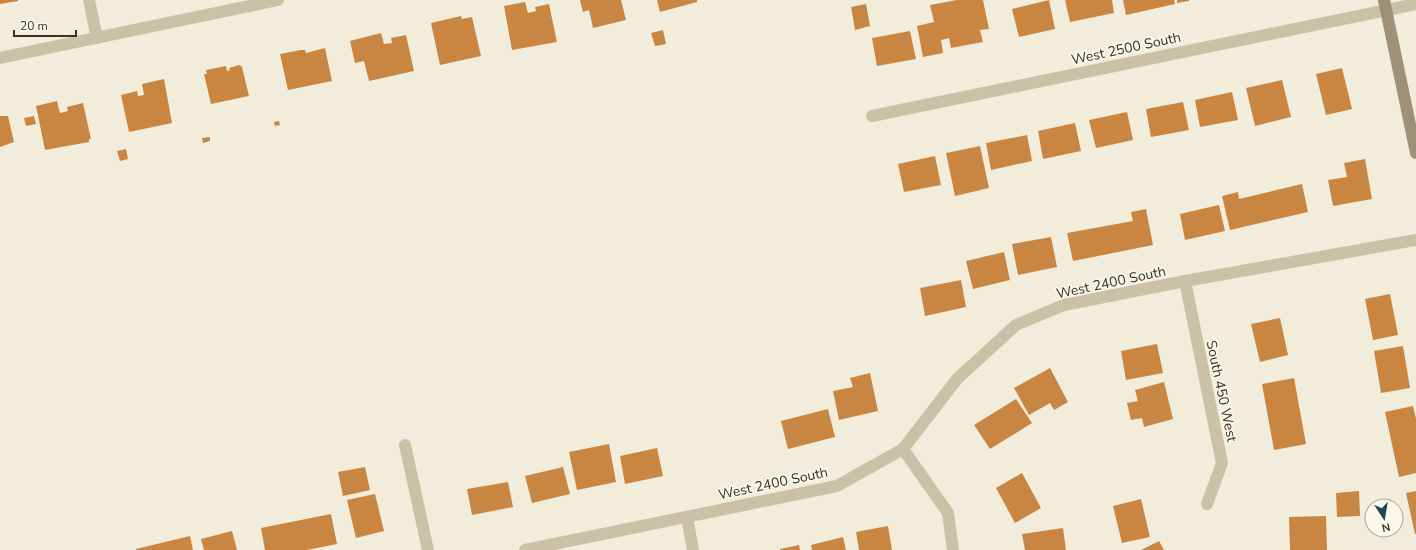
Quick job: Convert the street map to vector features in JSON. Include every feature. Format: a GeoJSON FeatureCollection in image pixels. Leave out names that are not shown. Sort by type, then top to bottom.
{"type":"FeatureCollection","features":[{"type":"Feature","properties":{"kind":"street"},"geometry":{"type":"LineString","coordinates":[[89,0],[97,38]]}},
{"type":"Feature","properties":{"kind":"street"},"geometry":{"type":"LineString","coordinates":[[0,58],[278,0]]}},
{"type":"Feature","properties":{"kind":"street","name":"West 2500 South"},"geometry":{"type":"LineString","coordinates":[[872,116],[1385,5],[1416,4]]}},
{"type":"Feature","properties":{"kind":"street"},"geometry":{"type":"LineString","coordinates":[[1385,5],[1416,153]]}},
{"type":"Feature","properties":{"kind":"street","name":"West 2400 South"},"geometry":{"type":"LineString","coordinates":[[525,550],[837,486],[903,449],[957,379],[1016,325],[1064,305],[1185,281],[1416,240]]}},
{"type":"Feature","properties":{"kind":"street","name":"South 450 West"},"geometry":{"type":"LineString","coordinates":[[1185,281],[1222,463],[1206,504]]}},
{"type":"Feature","properties":{"kind":"street"},"geometry":{"type":"LineString","coordinates":[[405,445],[428,550]]}},
{"type":"Feature","properties":{"kind":"street"},"geometry":{"type":"LineString","coordinates":[[903,449],[948,513],[953,550]]}},
{"type":"Feature","properties":{"kind":"street"},"geometry":{"type":"LineString","coordinates":[[687,517],[693,550]]}},
{"type":"Feature","properties":{"kind":"building"},"geometry":{"type":"Polygon","coordinates":[[[0,0],[18,0],[18,1],[0,4],[0,0]]]}},
{"type":"Feature","properties":{"kind":"building"},"geometry":{"type":"Polygon","coordinates":[[[580,0],[621,0],[626,20],[593,28],[589,10],[583,12],[580,0]]]}},
{"type":"Feature","properties":{"kind":"building"},"geometry":{"type":"Polygon","coordinates":[[[657,0],[697,0],[697,2],[660,12],[657,0]]]}},
{"type":"Feature","properties":{"kind":"building"},"geometry":{"type":"Polygon","coordinates":[[[957,0],[983,0],[989,29],[980,30],[983,42],[951,48],[949,38],[941,40],[943,53],[923,57],[917,26],[934,22],[930,5],[957,0]]]}},
{"type":"Feature","properties":{"kind":"building"},"geometry":{"type":"Polygon","coordinates":[[[1049,0],[1055,29],[1019,37],[1012,9],[1049,0]]]}},
{"type":"Feature","properties":{"kind":"building"},"geometry":{"type":"Polygon","coordinates":[[[1065,0],[1112,0],[1114,13],[1070,22],[1065,0]]]}},
{"type":"Feature","properties":{"kind":"building"},"geometry":{"type":"Polygon","coordinates":[[[1123,0],[1174,0],[1175,4],[1126,15],[1123,0]]]}},
{"type":"Feature","properties":{"kind":"building"},"geometry":{"type":"Polygon","coordinates":[[[1177,0],[1189,0],[1189,1],[1177,3],[1177,0]]]}},
{"type":"Feature","properties":{"kind":"building"},"geometry":{"type":"Polygon","coordinates":[[[525,2],[528,13],[536,11],[535,7],[549,4],[557,42],[512,50],[504,6],[525,2]]]}},
{"type":"Feature","properties":{"kind":"building"},"geometry":{"type":"Polygon","coordinates":[[[866,4],[870,26],[855,30],[851,7],[866,4]]]}},
{"type":"Feature","properties":{"kind":"building"},"geometry":{"type":"Polygon","coordinates":[[[461,16],[462,19],[472,17],[481,56],[440,65],[431,23],[461,16]]]}},
{"type":"Feature","properties":{"kind":"building"},"geometry":{"type":"Polygon","coordinates":[[[663,30],[666,44],[655,46],[651,33],[663,30]]]}},
{"type":"Feature","properties":{"kind":"building"},"geometry":{"type":"Polygon","coordinates":[[[910,31],[916,59],[877,66],[872,38],[910,31]]]}},
{"type":"Feature","properties":{"kind":"building"},"geometry":{"type":"Polygon","coordinates":[[[381,33],[384,44],[392,43],[391,38],[406,35],[414,71],[369,81],[364,61],[355,63],[350,41],[381,33]]]}},
{"type":"Feature","properties":{"kind":"building"},"geometry":{"type":"Polygon","coordinates":[[[325,48],[332,81],[288,90],[280,54],[301,50],[305,50],[306,53],[325,48]]]}},
{"type":"Feature","properties":{"kind":"building"},"geometry":{"type":"Polygon","coordinates":[[[239,65],[242,67],[249,96],[211,104],[204,74],[207,74],[206,70],[226,66],[227,71],[230,70],[229,68],[239,65]]]}},
{"type":"Feature","properties":{"kind":"building"},"geometry":{"type":"Polygon","coordinates":[[[1342,68],[1352,109],[1326,115],[1316,74],[1342,68]]]}},
{"type":"Feature","properties":{"kind":"building"},"geometry":{"type":"Polygon","coordinates":[[[164,79],[172,123],[129,132],[121,95],[137,91],[138,96],[144,95],[142,84],[164,79]]]}},
{"type":"Feature","properties":{"kind":"building"},"geometry":{"type":"Polygon","coordinates":[[[1282,80],[1291,117],[1255,126],[1246,88],[1282,80]]]}},
{"type":"Feature","properties":{"kind":"building"},"geometry":{"type":"Polygon","coordinates":[[[1232,92],[1238,120],[1200,127],[1195,100],[1232,92]]]}},
{"type":"Feature","properties":{"kind":"building"},"geometry":{"type":"Polygon","coordinates":[[[57,101],[60,113],[68,111],[67,107],[83,103],[91,139],[89,139],[89,142],[45,150],[36,106],[57,101]]]}},
{"type":"Feature","properties":{"kind":"building"},"geometry":{"type":"Polygon","coordinates":[[[1183,102],[1189,130],[1151,137],[1146,109],[1183,102]]]}},
{"type":"Feature","properties":{"kind":"building"},"geometry":{"type":"Polygon","coordinates":[[[1127,112],[1133,140],[1096,148],[1089,120],[1127,112]]]}},
{"type":"Feature","properties":{"kind":"building"},"geometry":{"type":"Polygon","coordinates":[[[0,116],[8,116],[14,142],[0,147],[0,116]]]}},
{"type":"Feature","properties":{"kind":"building"},"geometry":{"type":"Polygon","coordinates":[[[34,116],[36,124],[26,126],[24,118],[34,116]]]}},
{"type":"Feature","properties":{"kind":"building"},"geometry":{"type":"Polygon","coordinates":[[[279,121],[280,125],[275,126],[274,122],[279,121]]]}},
{"type":"Feature","properties":{"kind":"building"},"geometry":{"type":"Polygon","coordinates":[[[1075,123],[1081,151],[1043,159],[1038,131],[1075,123]]]}},
{"type":"Feature","properties":{"kind":"building"},"geometry":{"type":"Polygon","coordinates":[[[1027,135],[1032,161],[991,170],[986,143],[1027,135]]]}},
{"type":"Feature","properties":{"kind":"building"},"geometry":{"type":"Polygon","coordinates":[[[210,137],[210,141],[203,143],[202,138],[210,137]]]}},
{"type":"Feature","properties":{"kind":"building"},"geometry":{"type":"Polygon","coordinates":[[[980,146],[989,188],[955,196],[946,153],[980,146]]]}},
{"type":"Feature","properties":{"kind":"building"},"geometry":{"type":"Polygon","coordinates":[[[126,149],[128,159],[120,161],[117,151],[126,149]]]}},
{"type":"Feature","properties":{"kind":"building"},"geometry":{"type":"Polygon","coordinates":[[[935,156],[941,185],[904,192],[898,164],[935,156]]]}},
{"type":"Feature","properties":{"kind":"building"},"geometry":{"type":"Polygon","coordinates":[[[1365,159],[1372,199],[1333,206],[1328,180],[1347,177],[1344,163],[1365,159]]]}},
{"type":"Feature","properties":{"kind":"building"},"geometry":{"type":"Polygon","coordinates":[[[1302,184],[1308,212],[1230,230],[1222,196],[1238,192],[1239,199],[1302,184]]]}},
{"type":"Feature","properties":{"kind":"building"},"geometry":{"type":"Polygon","coordinates":[[[1219,205],[1225,231],[1185,240],[1180,214],[1219,205]]]}},
{"type":"Feature","properties":{"kind":"building"},"geometry":{"type":"Polygon","coordinates":[[[1146,209],[1153,245],[1073,261],[1067,233],[1133,221],[1131,212],[1146,209]]]}},
{"type":"Feature","properties":{"kind":"building"},"geometry":{"type":"Polygon","coordinates":[[[1051,237],[1057,267],[1018,275],[1012,244],[1051,237]]]}},
{"type":"Feature","properties":{"kind":"building"},"geometry":{"type":"Polygon","coordinates":[[[1004,252],[1010,280],[973,289],[966,261],[1004,252]]]}},
{"type":"Feature","properties":{"kind":"building"},"geometry":{"type":"Polygon","coordinates":[[[961,280],[966,307],[925,316],[920,288],[961,280]]]}},
{"type":"Feature","properties":{"kind":"building"},"geometry":{"type":"Polygon","coordinates":[[[1390,294],[1398,335],[1373,340],[1365,299],[1390,294]]]}},
{"type":"Feature","properties":{"kind":"building"},"geometry":{"type":"Polygon","coordinates":[[[1280,318],[1288,355],[1260,362],[1251,324],[1280,318]]]}},
{"type":"Feature","properties":{"kind":"building"},"geometry":{"type":"Polygon","coordinates":[[[1157,344],[1163,373],[1126,380],[1121,351],[1157,344]]]}},
{"type":"Feature","properties":{"kind":"building"},"geometry":{"type":"Polygon","coordinates":[[[1403,346],[1410,388],[1381,393],[1374,351],[1403,346]]]}},
{"type":"Feature","properties":{"kind":"building"},"geometry":{"type":"Polygon","coordinates":[[[1050,368],[1068,402],[1054,410],[1050,403],[1029,415],[1014,388],[1050,368]]]}},
{"type":"Feature","properties":{"kind":"building"},"geometry":{"type":"Polygon","coordinates":[[[870,373],[878,411],[839,420],[833,391],[853,387],[850,378],[870,373]]]}},
{"type":"Feature","properties":{"kind":"building"},"geometry":{"type":"Polygon","coordinates":[[[1294,378],[1306,444],[1274,450],[1262,384],[1294,378]]]}},
{"type":"Feature","properties":{"kind":"building"},"geometry":{"type":"Polygon","coordinates":[[[1164,382],[1173,419],[1144,427],[1142,418],[1131,420],[1127,403],[1138,401],[1135,390],[1164,382]]]}},
{"type":"Feature","properties":{"kind":"building"},"geometry":{"type":"Polygon","coordinates":[[[1016,399],[1032,423],[990,449],[974,425],[1016,399]]]}},
{"type":"Feature","properties":{"kind":"building"},"geometry":{"type":"Polygon","coordinates":[[[1413,406],[1416,419],[1416,473],[1399,477],[1385,412],[1413,406]]]}},
{"type":"Feature","properties":{"kind":"building"},"geometry":{"type":"Polygon","coordinates":[[[828,409],[835,437],[788,449],[781,421],[828,409]]]}},
{"type":"Feature","properties":{"kind":"building"},"geometry":{"type":"Polygon","coordinates":[[[609,444],[616,482],[577,490],[569,452],[609,444]]]}},
{"type":"Feature","properties":{"kind":"building"},"geometry":{"type":"Polygon","coordinates":[[[657,448],[663,476],[625,484],[620,456],[657,448]]]}},
{"type":"Feature","properties":{"kind":"building"},"geometry":{"type":"Polygon","coordinates":[[[365,467],[370,490],[343,496],[338,472],[365,467]]]}},
{"type":"Feature","properties":{"kind":"building"},"geometry":{"type":"Polygon","coordinates":[[[563,467],[570,494],[532,503],[525,476],[563,467]]]}},
{"type":"Feature","properties":{"kind":"building"},"geometry":{"type":"Polygon","coordinates":[[[1022,473],[1041,508],[1015,523],[996,488],[1022,473]]]}},
{"type":"Feature","properties":{"kind":"building"},"geometry":{"type":"Polygon","coordinates":[[[508,482],[513,507],[472,515],[467,489],[508,482]]]}},
{"type":"Feature","properties":{"kind":"building"},"geometry":{"type":"Polygon","coordinates":[[[1359,491],[1360,516],[1337,517],[1336,493],[1359,491]]]}},
{"type":"Feature","properties":{"kind":"building"},"geometry":{"type":"Polygon","coordinates":[[[1416,491],[1416,534],[1415,534],[1406,493],[1416,491]]]}},
{"type":"Feature","properties":{"kind":"building"},"geometry":{"type":"Polygon","coordinates":[[[375,494],[384,531],[356,538],[347,500],[375,494]]]}},
{"type":"Feature","properties":{"kind":"building"},"geometry":{"type":"Polygon","coordinates":[[[1141,499],[1150,537],[1122,543],[1113,506],[1141,499]]]}},
{"type":"Feature","properties":{"kind":"building"},"geometry":{"type":"Polygon","coordinates":[[[331,514],[337,544],[307,550],[265,550],[261,528],[331,514]]]}},
{"type":"Feature","properties":{"kind":"building"},"geometry":{"type":"Polygon","coordinates":[[[1326,516],[1327,550],[1290,550],[1289,517],[1326,516]]]}},
{"type":"Feature","properties":{"kind":"building"},"geometry":{"type":"Polygon","coordinates":[[[888,526],[892,550],[859,550],[856,532],[888,526]]]}},
{"type":"Feature","properties":{"kind":"building"},"geometry":{"type":"Polygon","coordinates":[[[1063,528],[1066,550],[1025,550],[1022,534],[1063,528]]]}},
{"type":"Feature","properties":{"kind":"building"},"geometry":{"type":"Polygon","coordinates":[[[232,531],[237,550],[204,550],[201,539],[232,531]]]}},
{"type":"Feature","properties":{"kind":"building"},"geometry":{"type":"Polygon","coordinates":[[[190,536],[193,550],[136,550],[136,549],[190,536]]]}},
{"type":"Feature","properties":{"kind":"building"},"geometry":{"type":"Polygon","coordinates":[[[843,537],[846,550],[812,550],[811,545],[843,537]]]}},
{"type":"Feature","properties":{"kind":"building"},"geometry":{"type":"Polygon","coordinates":[[[1159,541],[1164,550],[1141,550],[1159,541]]]}},
{"type":"Feature","properties":{"kind":"building"},"geometry":{"type":"Polygon","coordinates":[[[799,545],[800,550],[780,550],[780,549],[799,545]]]}}]}
